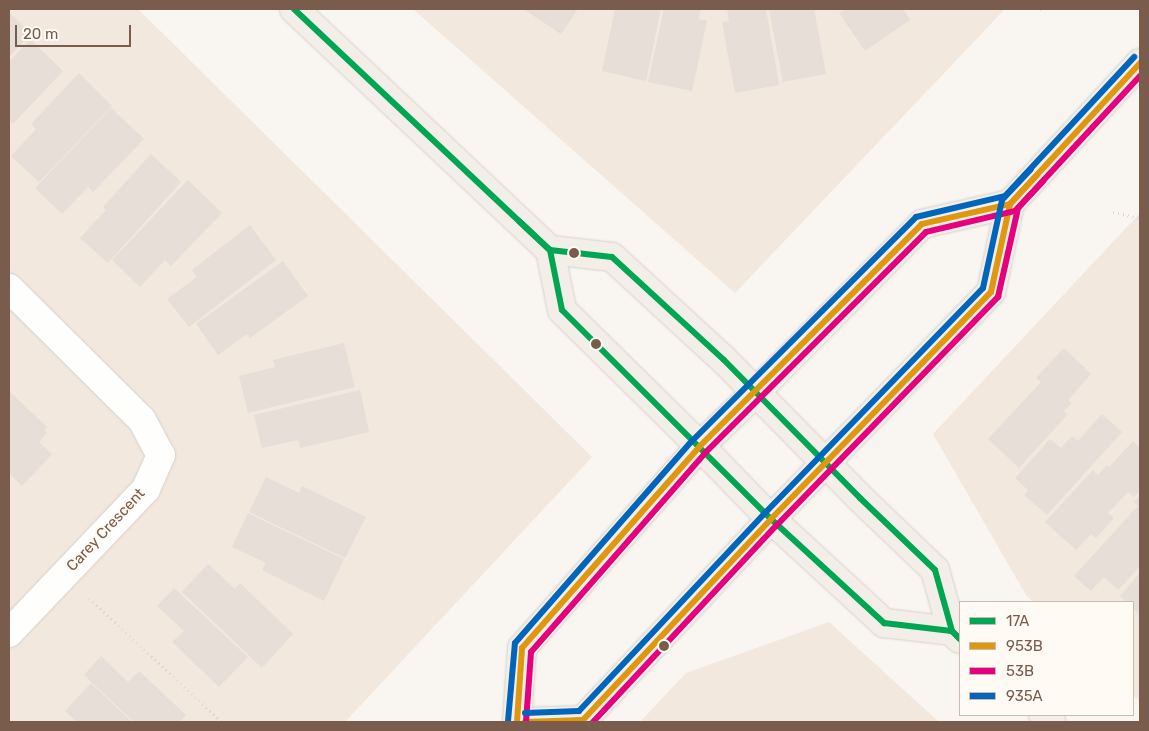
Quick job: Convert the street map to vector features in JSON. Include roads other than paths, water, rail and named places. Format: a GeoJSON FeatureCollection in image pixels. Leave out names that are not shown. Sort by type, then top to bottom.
{"type":"FeatureCollection","features":[{"type":"Feature","properties":{"kind":"main road"},"geometry":{"type":"LineString","coordinates":[[294,9],[550,250],[562,310],[771,519],[884,623],[956,635],[935,570],[825,463],[724,360],[612,257],[550,250]]}},
{"type":"Feature","properties":{"kind":"main road"},"geometry":{"type":"LineString","coordinates":[[525,722],[583,720],[771,519],[991,292],[1010,204],[1140,63]]}},
{"type":"Feature","properties":{"kind":"main road"},"geometry":{"type":"LineString","coordinates":[[517,722],[522,648],[700,446],[922,224],[1010,204]]}},
{"type":"Feature","properties":{"kind":"street","name":"Carey Crescent"},"geometry":{"type":"LineString","coordinates":[[9,288],[142,420],[161,455],[146,489],[9,633]]}}]}
